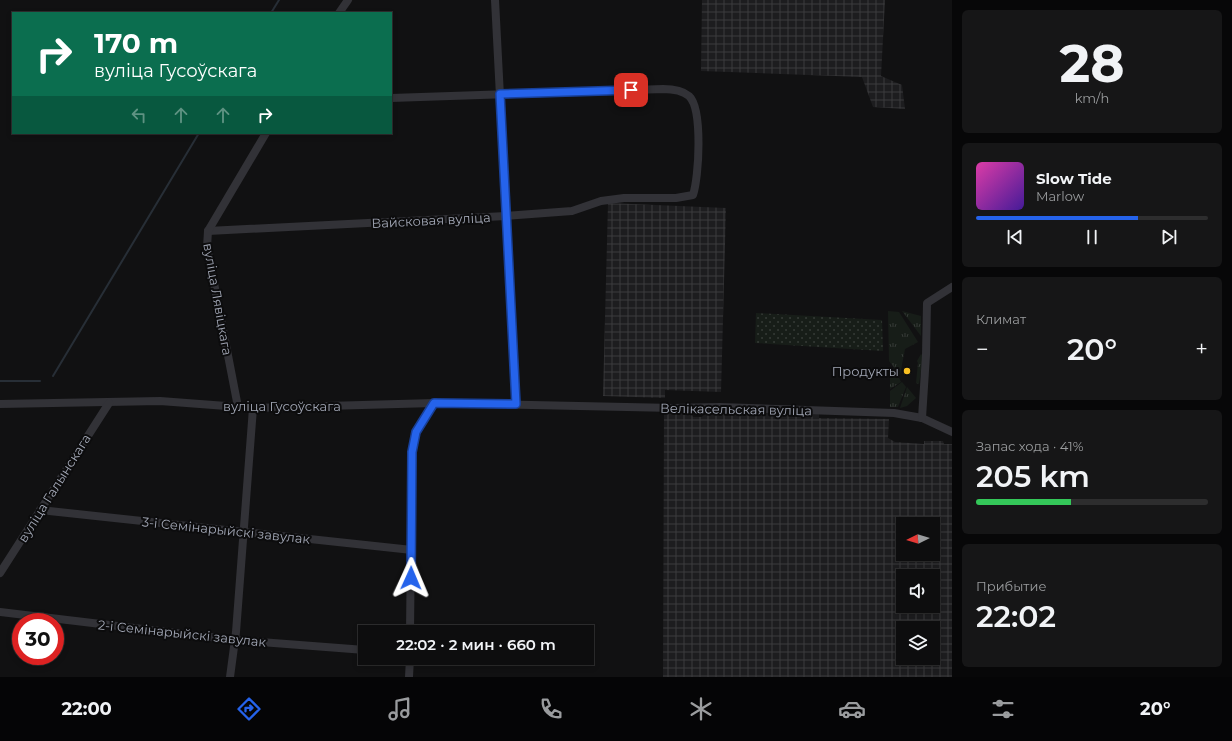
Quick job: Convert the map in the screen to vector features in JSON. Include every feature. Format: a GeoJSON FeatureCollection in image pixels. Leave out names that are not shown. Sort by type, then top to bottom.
{"type":"FeatureCollection","features":[{"type":"Feature","properties":{"kind":"street"},"geometry":{"type":"LineString","coordinates":[[340,12],[348,0]]}},
{"type":"Feature","properties":{"kind":"street"},"geometry":{"type":"LineString","coordinates":[[495,0],[516,404]]}},
{"type":"Feature","properties":{"kind":"street","name":"Вайсковая вуліца"},"geometry":{"type":"LineString","coordinates":[[208,231],[506,216],[572,211],[600,201],[624,198],[676,198],[694,195],[697,182],[697,121],[694,103],[688,95],[678,90],[663,88],[500,94]]}},
{"type":"Feature","properties":{"kind":"street"},"geometry":{"type":"LineString","coordinates":[[392,98],[500,94]]}},
{"type":"Feature","properties":{"kind":"street","name":"вуліца Лявіцкага"},"geometry":{"type":"LineString","coordinates":[[238,407],[207,248],[208,231],[265,134]]}},
{"type":"Feature","properties":{"kind":"street"},"geometry":{"type":"LineString","coordinates":[[922,418],[926,355],[927,303],[952,287]]}},
{"type":"Feature","properties":{"kind":"street"},"geometry":{"type":"LineString","coordinates":[[943,293],[952,293]]}},
{"type":"Feature","properties":{"kind":"street","name":"вуліца Гусоўскага"},"geometry":{"type":"LineString","coordinates":[[0,404],[160,401],[253,408],[434,403],[516,404]]}},
{"type":"Feature","properties":{"kind":"street","name":"вуліца Галынскага"},"geometry":{"type":"LineString","coordinates":[[0,573],[109,403]]}},
{"type":"Feature","properties":{"kind":"street"},"geometry":{"type":"LineString","coordinates":[[410,625],[412,452],[416,432],[434,403]]}},
{"type":"Feature","properties":{"kind":"street","name":"Велікасельская вуліца"},"geometry":{"type":"LineString","coordinates":[[516,404],[674,408],[720,406],[894,413],[922,418],[952,432]]}},
{"type":"Feature","properties":{"kind":"street"},"geometry":{"type":"LineString","coordinates":[[230,677],[235,640],[253,408]]}},
{"type":"Feature","properties":{"kind":"street","name":"3-і Семінарыйскі завулак"},"geometry":{"type":"LineString","coordinates":[[40,510],[412,550]]}},
{"type":"Feature","properties":{"kind":"street","name":"2-і Семінарыйскі завулак"},"geometry":{"type":"LineString","coordinates":[[0,612],[235,640],[358,649]]}},
{"type":"Feature","properties":{"kind":"street"},"geometry":{"type":"LineString","coordinates":[[409,677],[410,665]]}},
{"type":"Feature","properties":{"kind":"shaded area"},"geometry":{"type":"Polygon","coordinates":[[[702,0],[885,0],[881,76],[902,85],[905,109],[873,107],[862,77],[701,71],[702,0]]]}},
{"type":"Feature","properties":{"kind":"shaded area"},"geometry":{"type":"Polygon","coordinates":[[[608,203],[726,208],[721,392],[665,390],[665,398],[603,396],[608,203]]]}},
{"type":"Feature","properties":{"kind":"shaded area"},"geometry":{"type":"Polygon","coordinates":[[[719,410],[819,414],[819,418],[889,419],[888,438],[895,442],[924,444],[924,441],[943,441],[944,444],[952,444],[952,677],[663,677],[664,413],[691,412],[693,417],[702,417],[706,411],[719,410]]]}},
{"type":"Feature","properties":{"kind":"green space"},"geometry":{"type":"Polygon","coordinates":[[[888,311],[899,312],[918,342],[905,349],[900,375],[889,361],[888,311]]]}},
{"type":"Feature","properties":{"kind":"green space"},"geometry":{"type":"Polygon","coordinates":[[[902,311],[921,316],[921,336],[902,311]]]}},
{"type":"Feature","properties":{"kind":"green space"},"geometry":{"type":"Polygon","coordinates":[[[756,313],[882,320],[883,351],[755,343],[756,313]]]}},
{"type":"Feature","properties":{"kind":"green space"},"geometry":{"type":"Polygon","coordinates":[[[921,354],[923,356],[919,384],[916,383],[917,361],[921,354]]]}},
{"type":"Feature","properties":{"kind":"green space"},"geometry":{"type":"Polygon","coordinates":[[[890,377],[899,378],[901,382],[890,389],[890,377]]]}},
{"type":"Feature","properties":{"kind":"green space"},"geometry":{"type":"Polygon","coordinates":[[[902,382],[906,387],[898,407],[890,407],[890,391],[902,382]]]}},
{"type":"Feature","properties":{"kind":"green space"},"geometry":{"type":"Polygon","coordinates":[[[907,387],[916,398],[907,406],[900,408],[907,387]]]}},
{"type":"Feature","properties":{"kind":"waterway"},"geometry":{"type":"LineString","coordinates":[[272,12],[279,0]]}},
{"type":"Feature","properties":{"kind":"waterway"},"geometry":{"type":"LineString","coordinates":[[53,376],[198,134]]}},
{"type":"Feature","properties":{"kind":"waterway"},"geometry":{"type":"LineString","coordinates":[[0,381],[40,381]]}},
{"type":"Feature","properties":{"kind":"place","name":"Продукты"},"geometry":{"type":"Point","coordinates":[907,371]}},
{"type":"Feature","properties":{"kind":"route"},"geometry":{"type":"LineString","coordinates":[[411,578],[412,452],[416,432],[434,403],[516,404],[500,94],[631,90]]}}]}
